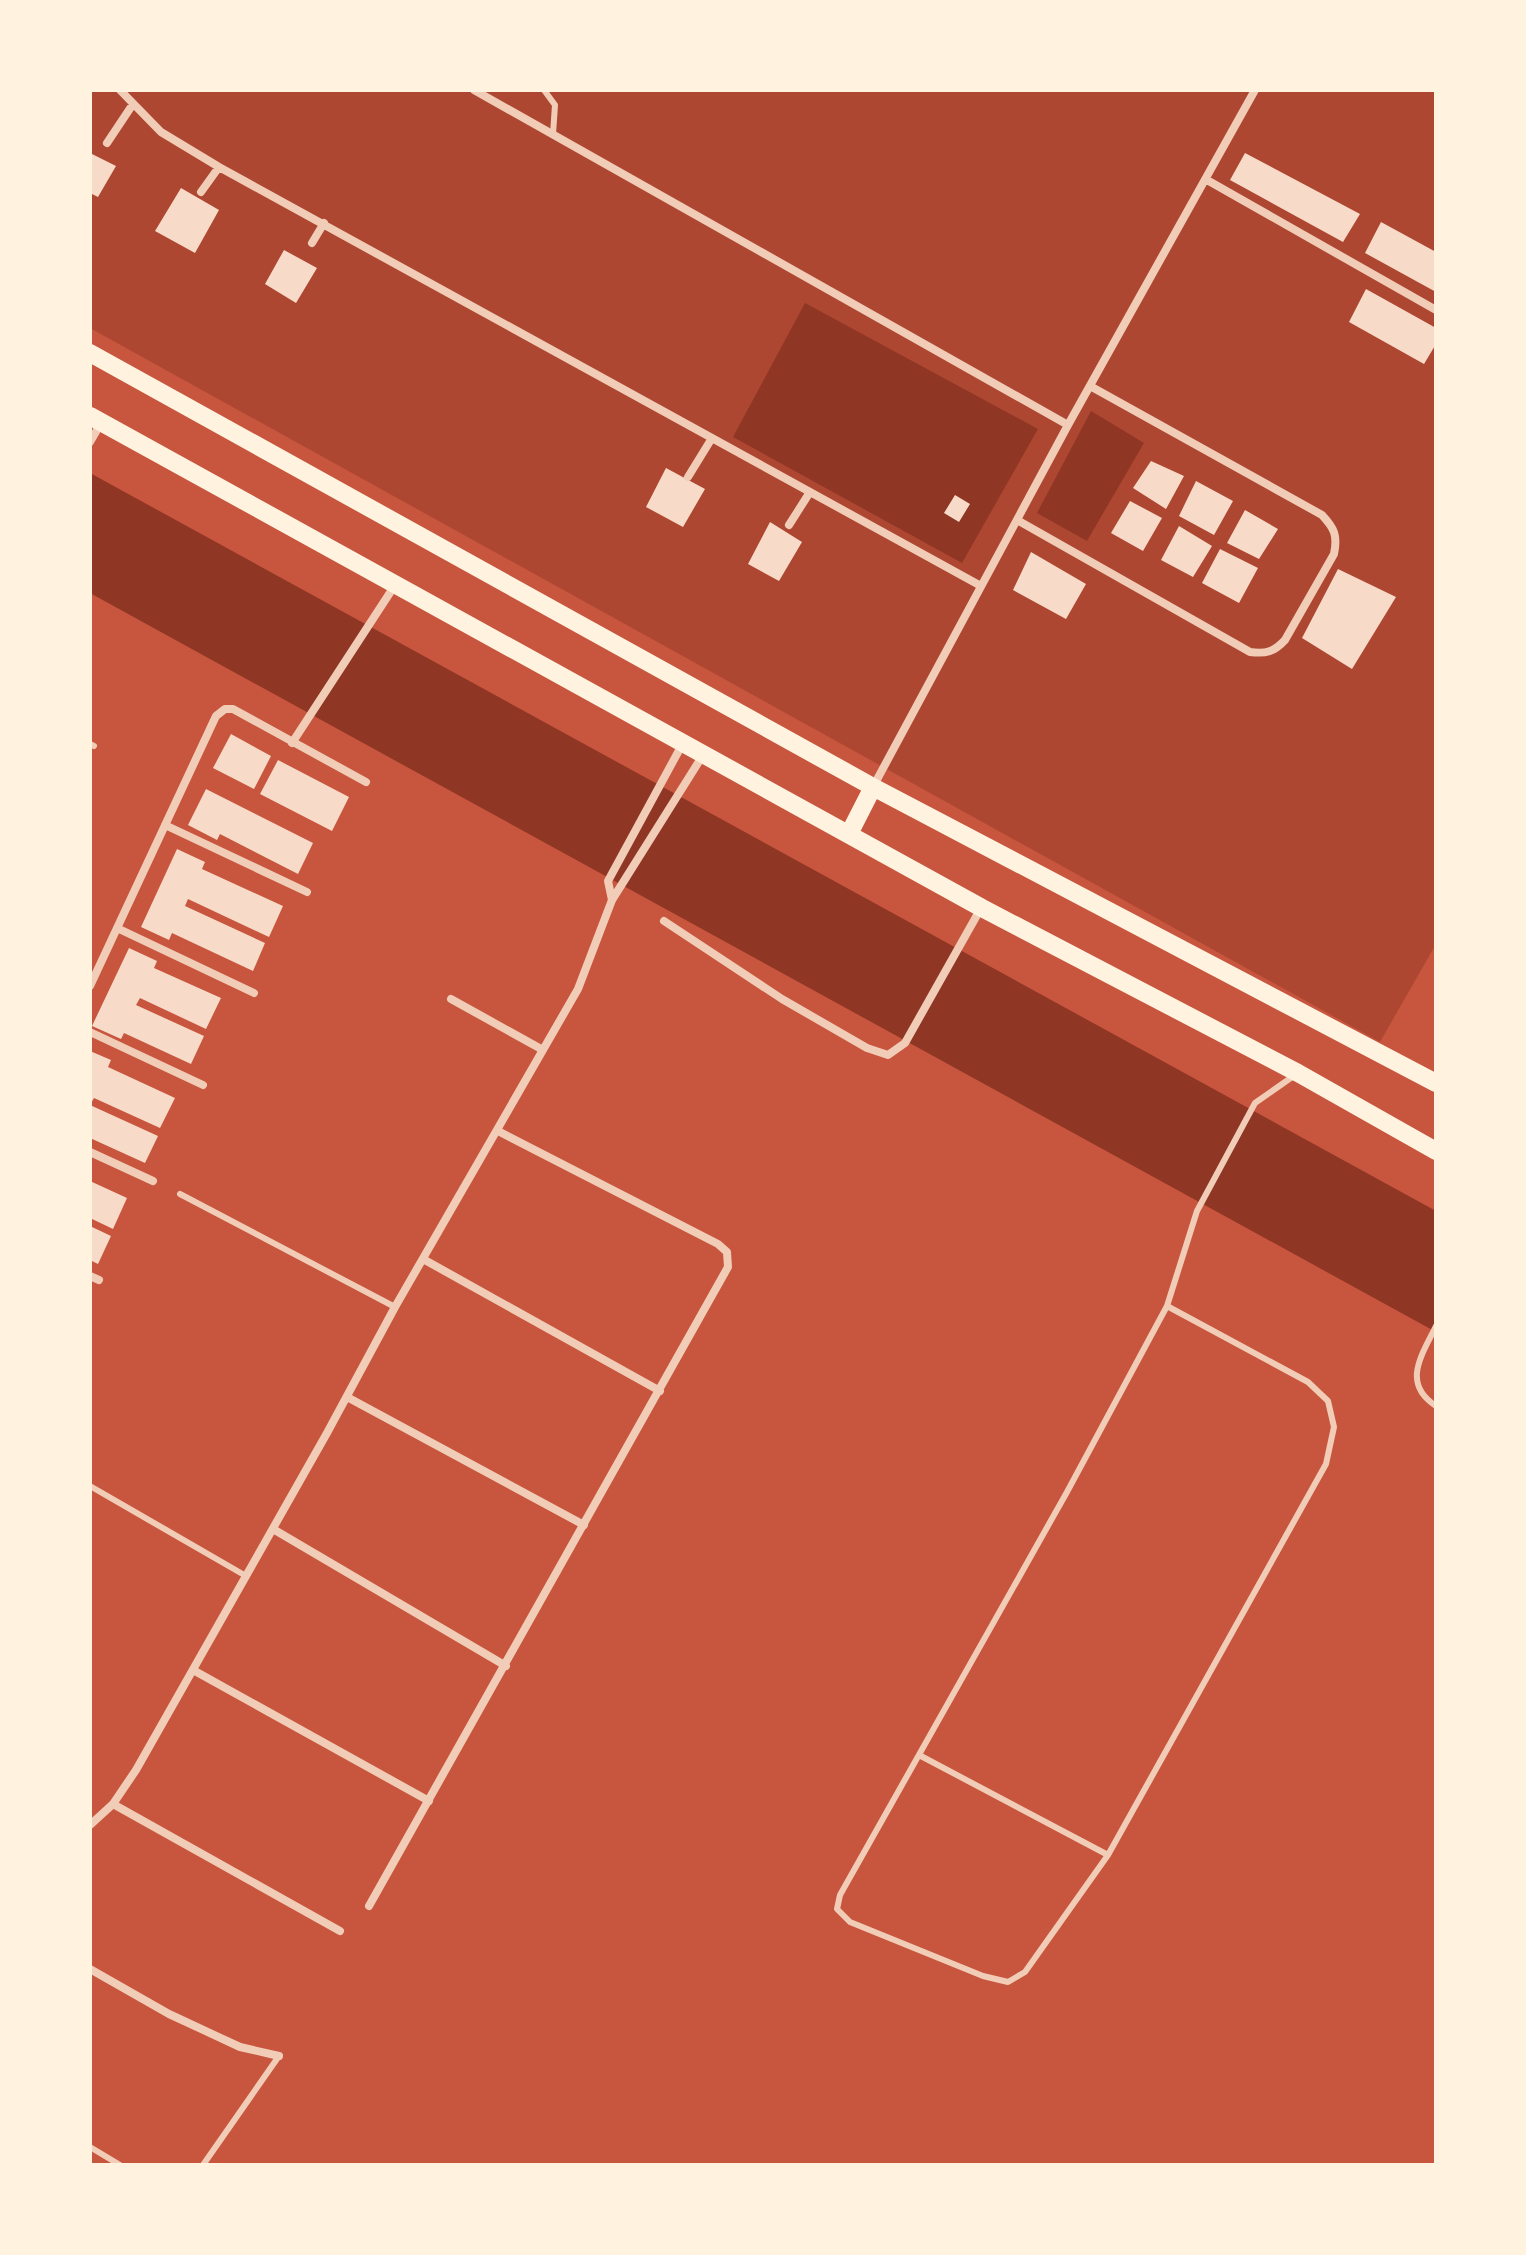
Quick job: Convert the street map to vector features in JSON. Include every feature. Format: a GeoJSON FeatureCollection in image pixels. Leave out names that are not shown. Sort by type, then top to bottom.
{"type":"FeatureCollection","features":[{"type":"Feature","properties":{"kind":"highway"},"geometry":{"type":"LineString","coordinates":[[90,353],[873,787],[1436,1083]]}},
{"type":"Feature","properties":{"kind":"highway"},"geometry":{"type":"LineString","coordinates":[[96,419],[982,908],[1298,1073],[1436,1151]]}},
{"type":"Feature","properties":{"kind":"highway"},"geometry":{"type":"LineString","coordinates":[[849,834],[873,787]]}},
{"type":"Feature","properties":{"kind":"street"},"geometry":{"type":"LineString","coordinates":[[120,90],[161,132],[219,167],[981,586]]}},
{"type":"Feature","properties":{"kind":"street"},"geometry":{"type":"LineString","coordinates":[[474,90],[1068,425]]}},
{"type":"Feature","properties":{"kind":"street"},"geometry":{"type":"LineString","coordinates":[[873,787],[1068,425],[1255,90]]}},
{"type":"Feature","properties":{"kind":"street"},"geometry":{"type":"LineString","coordinates":[[107,143],[133,104]]}},
{"type":"Feature","properties":{"kind":"street"},"geometry":{"type":"LineString","coordinates":[[201,192],[219,167]]}},
{"type":"Feature","properties":{"kind":"street"},"geometry":{"type":"LineString","coordinates":[[1207,180],[1436,310]]}},
{"type":"Feature","properties":{"kind":"street"},"geometry":{"type":"LineString","coordinates":[[312,243],[324,223]]}},
{"type":"Feature","properties":{"kind":"street"},"geometry":{"type":"LineString","coordinates":[[1017,520],[1250,652],[1262,654],[1275,650],[1285,640],[1334,554],[1337,541],[1334,529],[1322,515],[1090,386]]}},
{"type":"Feature","properties":{"kind":"street"},"geometry":{"type":"LineString","coordinates":[[90,442],[96,419]]}},
{"type":"Feature","properties":{"kind":"street"},"geometry":{"type":"LineString","coordinates":[[688,477],[712,438]]}},
{"type":"Feature","properties":{"kind":"street"},"geometry":{"type":"LineString","coordinates":[[789,525],[810,492]]}},
{"type":"Feature","properties":{"kind":"street"},"geometry":{"type":"LineString","coordinates":[[292,743],[395,585]]}},
{"type":"Feature","properties":{"kind":"street"},"geometry":{"type":"LineString","coordinates":[[90,986],[216,716],[225,709],[233,709],[366,782]]}},
{"type":"Feature","properties":{"kind":"street"},"geometry":{"type":"LineString","coordinates":[[612,900],[608,881],[683,743]]}},
{"type":"Feature","properties":{"kind":"street"},"geometry":{"type":"LineString","coordinates":[[90,1825],[113,1804],[136,1770],[395,1307],[578,989],[612,900],[704,754]]}},
{"type":"Feature","properties":{"kind":"street"},"geometry":{"type":"LineString","coordinates":[[165,825],[307,892]]}},
{"type":"Feature","properties":{"kind":"street"},"geometry":{"type":"LineString","coordinates":[[664,921],[782,999],[867,1048],[888,1055],[905,1043],[982,908]]}},
{"type":"Feature","properties":{"kind":"street"},"geometry":{"type":"LineString","coordinates":[[117,928],[254,993]]}},
{"type":"Feature","properties":{"kind":"street"},"geometry":{"type":"LineString","coordinates":[[451,999],[543,1050]]}},
{"type":"Feature","properties":{"kind":"street"},"geometry":{"type":"LineString","coordinates":[[90,1032],[203,1085]]}},
{"type":"Feature","properties":{"kind":"street"},"geometry":{"type":"LineString","coordinates":[[369,1906],[728,1267],[727,1252],[718,1244],[498,1131]]}},
{"type":"Feature","properties":{"kind":"street"},"geometry":{"type":"LineString","coordinates":[[90,1152],[153,1181]]}},
{"type":"Feature","properties":{"kind":"street"},"geometry":{"type":"LineString","coordinates":[[423,1259],[660,1391]]}},
{"type":"Feature","properties":{"kind":"street"},"geometry":{"type":"LineString","coordinates":[[90,1276],[99,1280]]}},
{"type":"Feature","properties":{"kind":"street"},"geometry":{"type":"LineString","coordinates":[[347,1397],[584,1525]]}},
{"type":"Feature","properties":{"kind":"street"},"geometry":{"type":"LineString","coordinates":[[273,1529],[506,1666]]}},
{"type":"Feature","properties":{"kind":"street"},"geometry":{"type":"LineString","coordinates":[[193,1670],[429,1801]]}},
{"type":"Feature","properties":{"kind":"street"},"geometry":{"type":"LineString","coordinates":[[113,1804],[340,1931]]}},
{"type":"Feature","properties":{"kind":"street"},"geometry":{"type":"LineString","coordinates":[[90,1969],[169,2014],[240,2047],[279,2056]]}},
{"type":"Feature","properties":{"kind":"lane"},"geometry":{"type":"LineString","coordinates":[[544,90],[555,105],[553,134]]}},
{"type":"Feature","properties":{"kind":"lane"},"geometry":{"type":"LineString","coordinates":[[1167,1306],[1308,1382],[1328,1401],[1334,1427],[1326,1464],[1108,1855],[1025,1972],[1008,1982],[983,1976],[850,1922],[837,1909],[840,1895],[1167,1306],[1197,1211],[1255,1103],[1298,1073]]}},
{"type":"Feature","properties":{"kind":"lane"},"geometry":{"type":"LineString","coordinates":[[180,1194],[395,1307]]}},
{"type":"Feature","properties":{"kind":"lane"},"geometry":{"type":"LineString","coordinates":[[1436,1326],[1415,1378],[1422,1397],[1436,1406]]}},
{"type":"Feature","properties":{"kind":"lane"},"geometry":{"type":"LineString","coordinates":[[90,1486],[246,1576]]}},
{"type":"Feature","properties":{"kind":"lane"},"geometry":{"type":"LineString","coordinates":[[919,1755],[1108,1855]]}},
{"type":"Feature","properties":{"kind":"lane"},"geometry":{"type":"LineString","coordinates":[[203,2165],[279,2056]]}},
{"type":"Feature","properties":{"kind":"lane"},"geometry":{"type":"LineString","coordinates":[[90,2147],[120,2165]]}},
{"type":"Feature","properties":{"kind":"shaded area"},"geometry":{"type":"Polygon","coordinates":[[[90,90],[1436,90],[1436,944],[1380,1042],[90,328],[90,90]]]}},
{"type":"Feature","properties":{"kind":"shaded area"},"geometry":{"type":"Polygon","coordinates":[[[805,303],[1038,429],[962,563],[733,437],[805,303]]]}},
{"type":"Feature","properties":{"kind":"shaded area"},"geometry":{"type":"Polygon","coordinates":[[[1091,411],[1144,443],[1087,541],[1037,513],[1091,411]]]}},
{"type":"Feature","properties":{"kind":"shaded area"},"geometry":{"type":"Polygon","coordinates":[[[90,473],[1436,1211],[1436,1332],[90,593],[90,473]]]}},
{"type":"Feature","properties":{"kind":"building"},"geometry":{"type":"Polygon","coordinates":[[[90,153],[116,166],[98,197],[90,193],[90,153]]]}},
{"type":"Feature","properties":{"kind":"building"},"geometry":{"type":"Polygon","coordinates":[[[1245,153],[1360,214],[1343,242],[1230,180],[1245,153]]]}},
{"type":"Feature","properties":{"kind":"building"},"geometry":{"type":"Polygon","coordinates":[[[181,188],[219,210],[195,253],[155,231],[181,188]]]}},
{"type":"Feature","properties":{"kind":"building"},"geometry":{"type":"Polygon","coordinates":[[[1381,222],[1436,252],[1436,292],[1365,253],[1381,222]]]}},
{"type":"Feature","properties":{"kind":"building"},"geometry":{"type":"Polygon","coordinates":[[[284,250],[317,268],[296,303],[265,284],[284,250]]]}},
{"type":"Feature","properties":{"kind":"building"},"geometry":{"type":"Polygon","coordinates":[[[1366,289],[1436,328],[1436,344],[1424,364],[1349,322],[1366,289]]]}},
{"type":"Feature","properties":{"kind":"building"},"geometry":{"type":"Polygon","coordinates":[[[1151,461],[1184,476],[1166,509],[1133,488],[1151,461]]]}},
{"type":"Feature","properties":{"kind":"building"},"geometry":{"type":"Polygon","coordinates":[[[666,468],[705,489],[683,527],[646,507],[666,468]]]}},
{"type":"Feature","properties":{"kind":"building"},"geometry":{"type":"Polygon","coordinates":[[[1196,481],[1233,501],[1214,535],[1179,516],[1196,481]]]}},
{"type":"Feature","properties":{"kind":"building"},"geometry":{"type":"Polygon","coordinates":[[[955,495],[970,504],[959,522],[944,513],[955,495]]]}},
{"type":"Feature","properties":{"kind":"building"},"geometry":{"type":"Polygon","coordinates":[[[1130,501],[1162,518],[1143,551],[1111,533],[1130,501]]]}},
{"type":"Feature","properties":{"kind":"building"},"geometry":{"type":"Polygon","coordinates":[[[1245,510],[1278,529],[1259,559],[1227,543],[1245,510]]]}},
{"type":"Feature","properties":{"kind":"building"},"geometry":{"type":"Polygon","coordinates":[[[770,522],[802,542],[779,581],[748,564],[770,522]]]}},
{"type":"Feature","properties":{"kind":"building"},"geometry":{"type":"Polygon","coordinates":[[[1179,526],[1212,546],[1193,577],[1161,560],[1179,526]]]}},
{"type":"Feature","properties":{"kind":"building"},"geometry":{"type":"Polygon","coordinates":[[[1220,549],[1258,568],[1239,603],[1202,583],[1220,549]]]}},
{"type":"Feature","properties":{"kind":"building"},"geometry":{"type":"Polygon","coordinates":[[[1031,552],[1086,584],[1066,619],[1013,590],[1031,552]]]}},
{"type":"Feature","properties":{"kind":"building"},"geometry":{"type":"Polygon","coordinates":[[[1338,569],[1396,597],[1352,669],[1302,638],[1338,569]]]}},
{"type":"Feature","properties":{"kind":"building"},"geometry":{"type":"Polygon","coordinates":[[[231,734],[271,756],[254,789],[213,768],[231,734]]]}},
{"type":"Feature","properties":{"kind":"building"},"geometry":{"type":"Polygon","coordinates":[[[278,760],[349,797],[332,831],[260,794],[278,760]]]}},
{"type":"Feature","properties":{"kind":"building"},"geometry":{"type":"Polygon","coordinates":[[[206,789],[313,843],[298,874],[220,834],[217,840],[188,825],[206,789]]]}},
{"type":"Feature","properties":{"kind":"building"},"geometry":{"type":"Polygon","coordinates":[[[177,849],[205,862],[202,869],[283,906],[269,937],[188,899],[185,906],[265,943],[253,971],[172,933],[169,940],[141,927],[177,849]]]}},
{"type":"Feature","properties":{"kind":"building"},"geometry":{"type":"Polygon","coordinates":[[[129,948],[157,961],[154,968],[221,998],[206,1029],[140,998],[136,1005],[204,1036],[191,1064],[124,1033],[121,1039],[92,1026],[129,948]]]}},
{"type":"Feature","properties":{"kind":"building"},"geometry":{"type":"Polygon","coordinates":[[[90,1051],[111,1060],[108,1067],[175,1098],[160,1128],[94,1098],[90,1105],[90,1051]]]}},
{"type":"Feature","properties":{"kind":"building"},"geometry":{"type":"Polygon","coordinates":[[[90,1105],[158,1136],[145,1163],[90,1138],[90,1105]]]}},
{"type":"Feature","properties":{"kind":"building"},"geometry":{"type":"Polygon","coordinates":[[[90,1181],[127,1198],[113,1229],[90,1218],[90,1181]]]}},
{"type":"Feature","properties":{"kind":"building"},"geometry":{"type":"Polygon","coordinates":[[[90,1226],[111,1236],[98,1264],[90,1260],[90,1226]]]}}]}
